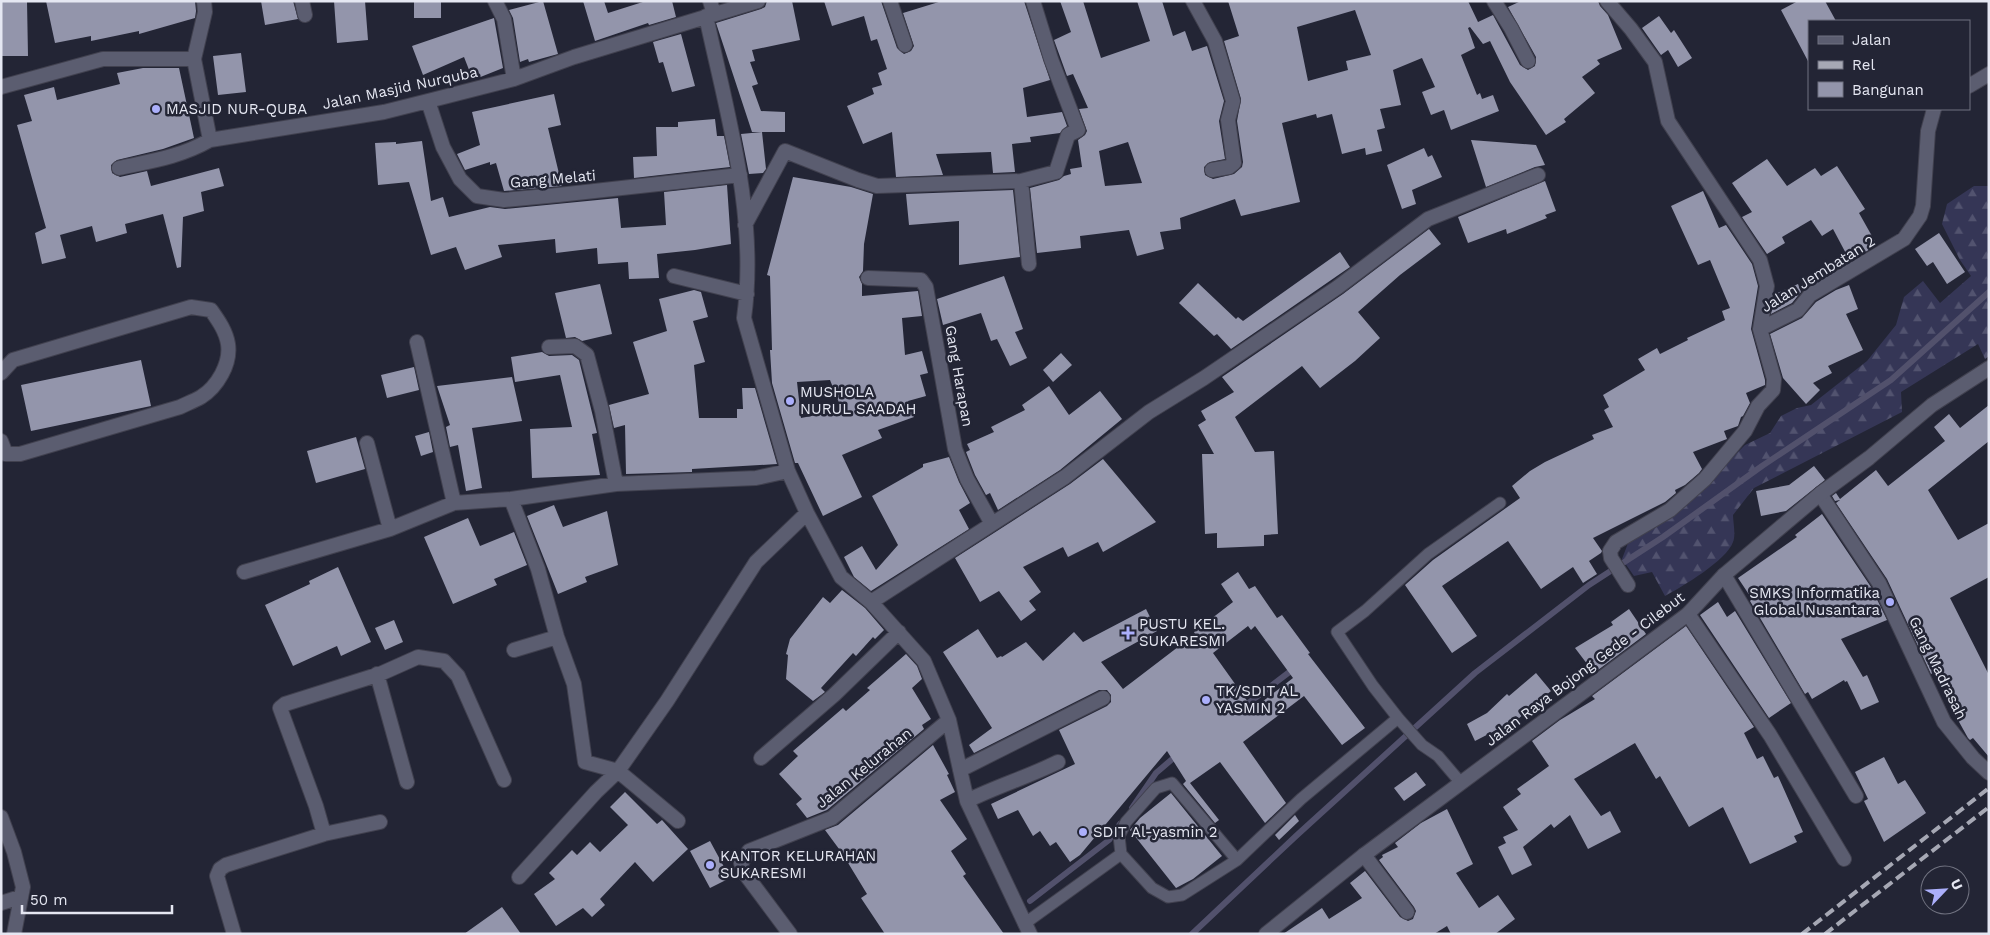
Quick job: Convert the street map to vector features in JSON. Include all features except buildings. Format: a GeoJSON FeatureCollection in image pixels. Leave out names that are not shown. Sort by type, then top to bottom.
{"type":"FeatureCollection","features":[{"type":"Feature","properties":{"kind":"street"},"geometry":{"type":"LineString","coordinates":[[204,1],[205,12],[194,59],[210,140]]}},
{"type":"Feature","properties":{"kind":"street"},"geometry":{"type":"LineString","coordinates":[[495,1],[504,19],[514,80]]}},
{"type":"Feature","properties":{"kind":"street","name":"Jalan Masjid Nurquba"},"geometry":{"type":"LineString","coordinates":[[119,168],[174,157],[210,140],[384,112],[514,80],[710,10],[758,1]]}},
{"type":"Feature","properties":{"kind":"street"},"geometry":{"type":"LineString","coordinates":[[890,1],[905,45]]}},
{"type":"Feature","properties":{"kind":"street"},"geometry":{"type":"LineString","coordinates":[[745,225],[785,151],[878,186],[1021,181],[1056,172],[1068,135],[1078,130],[1050,59],[1033,1]]}},
{"type":"Feature","properties":{"kind":"street"},"geometry":{"type":"LineString","coordinates":[[1194,1],[1215,42],[1233,102],[1228,120],[1235,158],[1234,163],[1212,170]]}},
{"type":"Feature","properties":{"kind":"street"},"geometry":{"type":"LineString","coordinates":[[1494,1],[1528,61]]}},
{"type":"Feature","properties":{"kind":"street"},"geometry":{"type":"LineString","coordinates":[[1607,1],[1631,29],[1654,62],[1668,121],[1760,260],[1767,286],[1760,329],[1774,379],[1773,390],[1758,406],[1745,431],[1713,470],[1670,510],[1616,542],[1610,550],[1611,558],[1626,584]]}},
{"type":"Feature","properties":{"kind":"street"},"geometry":{"type":"LineString","coordinates":[[710,10],[740,174],[745,225],[747,294],[744,318],[788,471],[807,513],[841,576],[871,602],[924,661],[948,720],[967,801],[1027,929]]}},
{"type":"Feature","properties":{"kind":"street"},"geometry":{"type":"LineString","coordinates":[[1,87],[103,59],[194,59]]}},
{"type":"Feature","properties":{"kind":"street"},"geometry":{"type":"LineString","coordinates":[[1970,85],[1989,74]]}},
{"type":"Feature","properties":{"kind":"street","name":"Gang Melati"},"geometry":{"type":"LineString","coordinates":[[428,101],[443,147],[460,179],[477,196],[504,200],[540,197],[740,174]]}},
{"type":"Feature","properties":{"kind":"street","name":"Jalan Jembatan 2"},"geometry":{"type":"LineString","coordinates":[[1760,329],[1798,310],[1810,295],[1904,240],[1920,216],[1923,206],[1928,131],[1934,110]]}},
{"type":"Feature","properties":{"kind":"street"},"geometry":{"type":"LineString","coordinates":[[871,602],[1065,477],[1149,412],[1204,378],[1338,287],[1428,219],[1538,175]]}},
{"type":"Feature","properties":{"kind":"street"},"geometry":{"type":"LineString","coordinates":[[1021,181],[1029,264]]}},
{"type":"Feature","properties":{"kind":"street"},"geometry":{"type":"LineString","coordinates":[[674,276],[747,294]]}},
{"type":"Feature","properties":{"kind":"street","name":"Gang Harapan"},"geometry":{"type":"LineString","coordinates":[[868,278],[921,280],[926,287],[955,449],[967,479],[992,524]]}},
{"type":"Feature","properties":{"kind":"street"},"geometry":{"type":"LineString","coordinates":[[1,373],[13,360],[191,307],[210,310],[221,325],[228,345],[226,364],[217,382],[201,397],[180,407],[20,454],[3,455],[1,441]]}},
{"type":"Feature","properties":{"kind":"street"},"geometry":{"type":"LineString","coordinates":[[417,342],[454,503]]}},
{"type":"Feature","properties":{"kind":"street"},"geometry":{"type":"LineString","coordinates":[[549,347],[575,346],[586,355],[602,411],[616,484]]}},
{"type":"Feature","properties":{"kind":"street","name":"Jalan Raya Bojong Gede - Cilebut"},"geometry":{"type":"LineString","coordinates":[[1270,933],[1364,855],[1688,614],[1724,575],[1820,494],[1869,458],[1932,405],[1989,368]]}},
{"type":"Feature","properties":{"kind":"street"},"geometry":{"type":"LineString","coordinates":[[367,443],[390,529]]}},
{"type":"Feature","properties":{"kind":"street"},"geometry":{"type":"LineString","coordinates":[[244,572],[390,529],[454,503],[511,499],[616,484],[756,478],[788,471]]}},
{"type":"Feature","properties":{"kind":"street","name":"Gang Madrasah"},"geometry":{"type":"LineString","coordinates":[[1820,494],[1879,583],[1944,722],[1973,758],[1989,773]]}},
{"type":"Feature","properties":{"kind":"street"},"geometry":{"type":"LineString","coordinates":[[511,499],[538,569],[557,637],[574,684],[585,762],[618,771],[678,821]]}},
{"type":"Feature","properties":{"kind":"street"},"geometry":{"type":"LineString","coordinates":[[519,877],[596,792],[618,771],[667,701],[756,562],[807,513]]}},
{"type":"Feature","properties":{"kind":"street"},"geometry":{"type":"LineString","coordinates":[[1724,575],[1856,796]]}},
{"type":"Feature","properties":{"kind":"street"},"geometry":{"type":"LineString","coordinates":[[1688,614],[1770,735],[1844,859]]}},
{"type":"Feature","properties":{"kind":"street"},"geometry":{"type":"LineString","coordinates":[[761,758],[834,695],[898,632]]}},
{"type":"Feature","properties":{"kind":"street"},"geometry":{"type":"LineString","coordinates":[[514,650],[557,637]]}},
{"type":"Feature","properties":{"kind":"street"},"geometry":{"type":"LineString","coordinates":[[324,834],[316,806],[280,708],[285,704],[377,674],[418,657],[444,661],[458,676],[504,780]]}},
{"type":"Feature","properties":{"kind":"street"},"geometry":{"type":"LineString","coordinates":[[377,674],[407,782]]}},
{"type":"Feature","properties":{"kind":"street"},"geometry":{"type":"LineString","coordinates":[[960,770],[1103,698]]}},
{"type":"Feature","properties":{"kind":"street","name":"Jalan Kelurahan"},"geometry":{"type":"LineString","coordinates":[[790,934],[743,871],[741,863],[749,851],[832,818],[948,720]]}},
{"type":"Feature","properties":{"kind":"street"},"geometry":{"type":"LineString","coordinates":[[967,801],[992,788],[1035,773],[1058,762]]}},
{"type":"Feature","properties":{"kind":"street"},"geometry":{"type":"LineString","coordinates":[[1,818],[14,852],[23,887],[14,934]]}},
{"type":"Feature","properties":{"kind":"street"},"geometry":{"type":"LineString","coordinates":[[234,934],[217,876],[220,869],[226,865],[324,834],[380,822]]}},
{"type":"Feature","properties":{"kind":"street"},"geometry":{"type":"LineString","coordinates":[[1364,855],[1407,912]]}},
{"type":"Feature","properties":{"kind":"street"},"geometry":{"type":"LineString","coordinates":[[1,903],[20,897]]}},
{"type":"Feature","properties":{"kind":"lane"},"geometry":{"type":"LineString","coordinates":[[1461,784],[1438,756],[1420,742],[1401,721],[1373,686],[1337,632],[1365,611],[1428,554],[1500,503]]}},
{"type":"Feature","properties":{"kind":"lane"},"geometry":{"type":"LineString","coordinates":[[1237,860],[1172,783],[1156,788],[1126,822],[1119,836],[1121,854],[1152,888],[1168,897],[1182,896],[1237,860],[1301,799],[1401,721]]}},
{"type":"Feature","properties":{"kind":"lane"},"geometry":{"type":"LineString","coordinates":[[1027,929],[1121,854]]}},
{"type":"Feature","properties":{"kind":"green space"},"geometry":{"type":"Polygon","coordinates":[[[1974,186],[1989,186],[1989,356],[1985,359],[1978,344],[1901,392],[1902,412],[1754,488],[1733,515],[1734,536],[1729,549],[1713,565],[1682,586],[1665,596],[1652,572],[1634,576],[1622,559],[1630,538],[1685,504],[1745,445],[1770,433],[1781,416],[1797,408],[1811,405],[1867,361],[1896,325],[1904,297],[1923,281],[1940,303],[1971,276],[1960,260],[1942,224],[1947,204],[1974,186]]]}},
{"type":"Feature","properties":{"kind":"waterway"},"geometry":{"type":"LineString","coordinates":[[1192,934],[1296,836],[1475,673],[1589,585],[1663,537],[1762,466],[1891,380],[1989,292]]}},
{"type":"Feature","properties":{"kind":"waterway"},"geometry":{"type":"LineString","coordinates":[[1242,708],[1296,667]]}},
{"type":"Feature","properties":{"kind":"waterway"},"geometry":{"type":"LineString","coordinates":[[1132,808],[1156,773],[1177,755]]}},
{"type":"Feature","properties":{"kind":"waterway"},"geometry":{"type":"LineString","coordinates":[[1030,901],[1109,840],[1120,824]]}},
{"type":"Feature","properties":{"kind":"railway"},"geometry":{"type":"LineString","coordinates":[[1802,934],[1989,788]]}},
{"type":"Feature","properties":{"kind":"railway"},"geometry":{"type":"LineString","coordinates":[[1825,934],[1989,807]]}},
{"type":"Feature","properties":{"kind":"place","name":"MASJID NUR-QUBA"},"geometry":{"type":"Point","coordinates":[156,109]}},
{"type":"Feature","properties":{"kind":"place","name":"MUSHOLA NURUL SAADAH"},"geometry":{"type":"Point","coordinates":[790,401]}},
{"type":"Feature","properties":{"kind":"place","name":"SMKS Informatika Global Nusantara"},"geometry":{"type":"Point","coordinates":[1890,602]}},
{"type":"Feature","properties":{"kind":"place","name":"PUSTU KEL. SUKARESMI"},"geometry":{"type":"Point","coordinates":[1128,633]}},
{"type":"Feature","properties":{"kind":"place","name":"TK/SDIT AL YASMIN 2"},"geometry":{"type":"Point","coordinates":[1206,700]}},
{"type":"Feature","properties":{"kind":"place","name":"SDIT Al-yasmin 2"},"geometry":{"type":"Point","coordinates":[1083,832]}},
{"type":"Feature","properties":{"kind":"place","name":"KANTOR KELURAHAN SUKARESMI"},"geometry":{"type":"Point","coordinates":[710,865]}}]}
